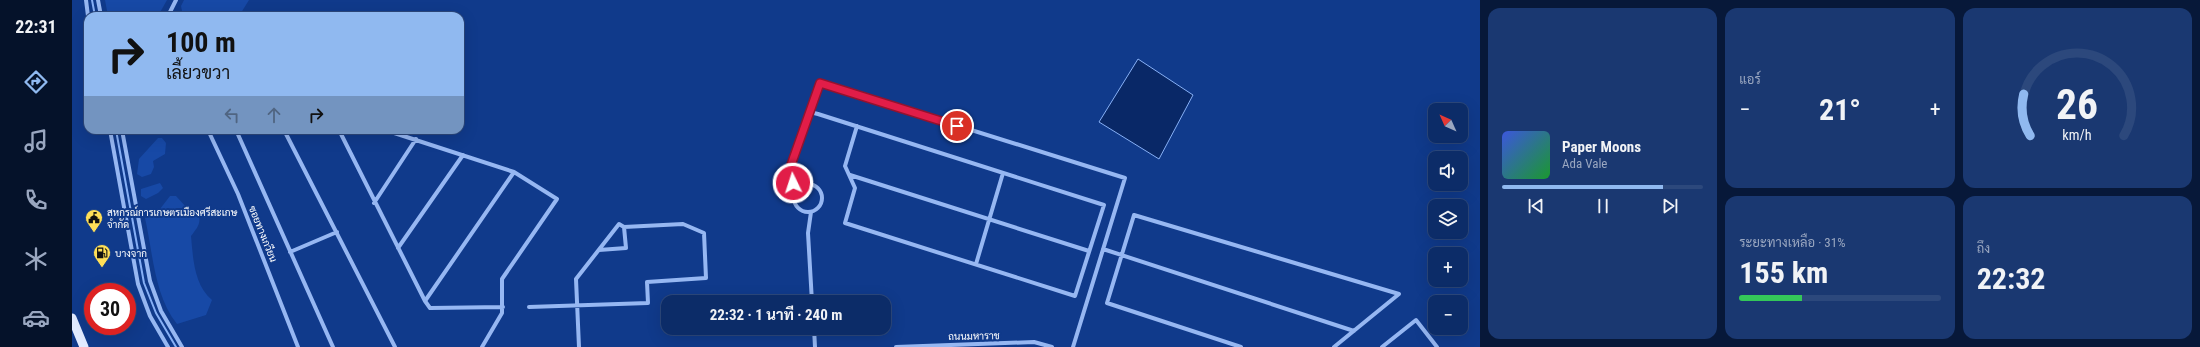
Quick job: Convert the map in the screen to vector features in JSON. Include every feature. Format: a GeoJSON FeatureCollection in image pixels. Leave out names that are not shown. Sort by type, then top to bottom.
{"type":"FeatureCollection","features":[{"type":"Feature","properties":{"kind":"main road"},"geometry":{"type":"LineString","coordinates":[[72,318],[84,347]]}},
{"type":"Feature","properties":{"kind":"street"},"geometry":{"type":"LineString","coordinates":[[86,0],[88,12]]}},
{"type":"Feature","properties":{"kind":"street"},"geometry":{"type":"LineString","coordinates":[[98,0],[100,12]]}},
{"type":"Feature","properties":{"kind":"street"},"geometry":{"type":"LineString","coordinates":[[170,12],[176,0]]}},
{"type":"Feature","properties":{"kind":"street"},"geometry":{"type":"LineString","coordinates":[[798,189],[793,183],[791,165],[820,83],[1125,178],[1073,347]]}},
{"type":"Feature","properties":{"kind":"street"},"geometry":{"type":"LineString","coordinates":[[810,112],[857,126],[1104,205],[1075,296],[845,223],[855,188],[845,166],[857,126]]}},
{"type":"Feature","properties":{"kind":"street"},"geometry":{"type":"LineString","coordinates":[[111,134],[138,284],[150,316],[168,347]]}},
{"type":"Feature","properties":{"kind":"street"},"geometry":{"type":"LineString","coordinates":[[123,134],[150,281],[161,311],[182,347]]}},
{"type":"Feature","properties":{"kind":"street","name":"ซอยทางเกวียน"},"geometry":{"type":"LineString","coordinates":[[210,134],[238,194],[298,347]]}},
{"type":"Feature","properties":{"kind":"street"},"geometry":{"type":"LineString","coordinates":[[238,134],[333,347]]}},
{"type":"Feature","properties":{"kind":"street"},"geometry":{"type":"LineString","coordinates":[[286,134],[395,347]]}},
{"type":"Feature","properties":{"kind":"street"},"geometry":{"type":"LineString","coordinates":[[341,134],[374,203],[430,308],[503,307]]}},
{"type":"Feature","properties":{"kind":"street"},"geometry":{"type":"LineString","coordinates":[[399,134],[514,172],[557,199],[502,279],[502,313],[482,347]]}},
{"type":"Feature","properties":{"kind":"street"},"geometry":{"type":"LineString","coordinates":[[374,203],[416,139]]}},
{"type":"Feature","properties":{"kind":"street"},"geometry":{"type":"LineString","coordinates":[[398,248],[463,155]]}},
{"type":"Feature","properties":{"kind":"street"},"geometry":{"type":"LineString","coordinates":[[425,301],[514,172]]}},
{"type":"Feature","properties":{"kind":"street"},"geometry":{"type":"LineString","coordinates":[[976,264],[1003,173]]}},
{"type":"Feature","properties":{"kind":"street"},"geometry":{"type":"LineString","coordinates":[[850,175],[1089,251]]}},
{"type":"Feature","properties":{"kind":"street"},"geometry":{"type":"LineString","coordinates":[[810,184],[816,186],[821,191],[821,204],[817,209],[811,212],[800,210],[794,200],[798,189],[803,185],[810,184]]}},
{"type":"Feature","properties":{"kind":"street"},"geometry":{"type":"LineString","coordinates":[[811,212],[808,233],[812,295]]}},
{"type":"Feature","properties":{"kind":"street"},"geometry":{"type":"LineString","coordinates":[[1240,347],[1107,303],[1134,215],[1399,294],[1334,347]]}},
{"type":"Feature","properties":{"kind":"street"},"geometry":{"type":"LineString","coordinates":[[529,307],[577,305],[648,303],[646,282],[706,278],[704,233],[683,224],[624,227],[620,224],[576,279],[577,305],[579,347]]}},
{"type":"Feature","properties":{"kind":"street"},"geometry":{"type":"LineString","coordinates":[[599,250],[626,248],[624,227]]}},
{"type":"Feature","properties":{"kind":"street"},"geometry":{"type":"LineString","coordinates":[[290,252],[337,232]]}},
{"type":"Feature","properties":{"kind":"street"},"geometry":{"type":"LineString","coordinates":[[1103,249],[1354,331]]}},
{"type":"Feature","properties":{"kind":"street"},"geometry":{"type":"LineString","coordinates":[[1382,347],[1416,320],[1438,347]]}},
{"type":"Feature","properties":{"kind":"street"},"geometry":{"type":"LineString","coordinates":[[814,335],[815,347]]}},
{"type":"Feature","properties":{"kind":"street","name":"ถนนมหาราช"},"geometry":{"type":"LineString","coordinates":[[896,347],[1034,342],[1052,347]]}},
{"type":"Feature","properties":{"kind":"shaded area"},"geometry":{"type":"Polygon","coordinates":[[[105,0],[167,0],[160,12],[107,12],[105,0]]]}},
{"type":"Feature","properties":{"kind":"shaded area"},"geometry":{"type":"Polygon","coordinates":[[[184,0],[249,0],[242,12],[182,12],[181,6],[184,0]]]}},
{"type":"Feature","properties":{"kind":"shaded area"},"geometry":{"type":"Polygon","coordinates":[[[1138,59],[1193,95],[1159,159],[1099,122],[1138,59]]]}},
{"type":"Feature","properties":{"kind":"shaded area"},"geometry":{"type":"Polygon","coordinates":[[[158,138],[162,138],[166,143],[165,154],[153,161],[154,167],[151,174],[142,177],[137,174],[139,159],[158,138]]]}},
{"type":"Feature","properties":{"kind":"shaded area"},"geometry":{"type":"Polygon","coordinates":[[[160,183],[163,188],[158,193],[146,199],[141,196],[141,189],[160,183]]]}},
{"type":"Feature","properties":{"kind":"shaded area"},"geometry":{"type":"Polygon","coordinates":[[[170,196],[176,196],[186,207],[198,213],[199,223],[191,236],[194,262],[201,287],[212,300],[206,315],[177,324],[169,313],[159,287],[145,218],[160,209],[170,196]]]}},
{"type":"Feature","properties":{"kind":"waterway"},"geometry":{"type":"LineString","coordinates":[[92,0],[94,12]]}},
{"type":"Feature","properties":{"kind":"waterway"},"geometry":{"type":"LineString","coordinates":[[117,134],[144,283],[156,313],[176,347]]}},
{"type":"Feature","properties":{"kind":"place","name":"สหกรณ์การเกษตรเมืองศรีสะเกษ จำกัด"},"geometry":{"type":"Point","coordinates":[94,233]}},
{"type":"Feature","properties":{"kind":"place","name":"บางจาก"},"geometry":{"type":"Point","coordinates":[102,268]}},
{"type":"Feature","properties":{"kind":"route"},"geometry":{"type":"LineString","coordinates":[[793,183],[791,165],[820,83],[957,126]]}}]}
